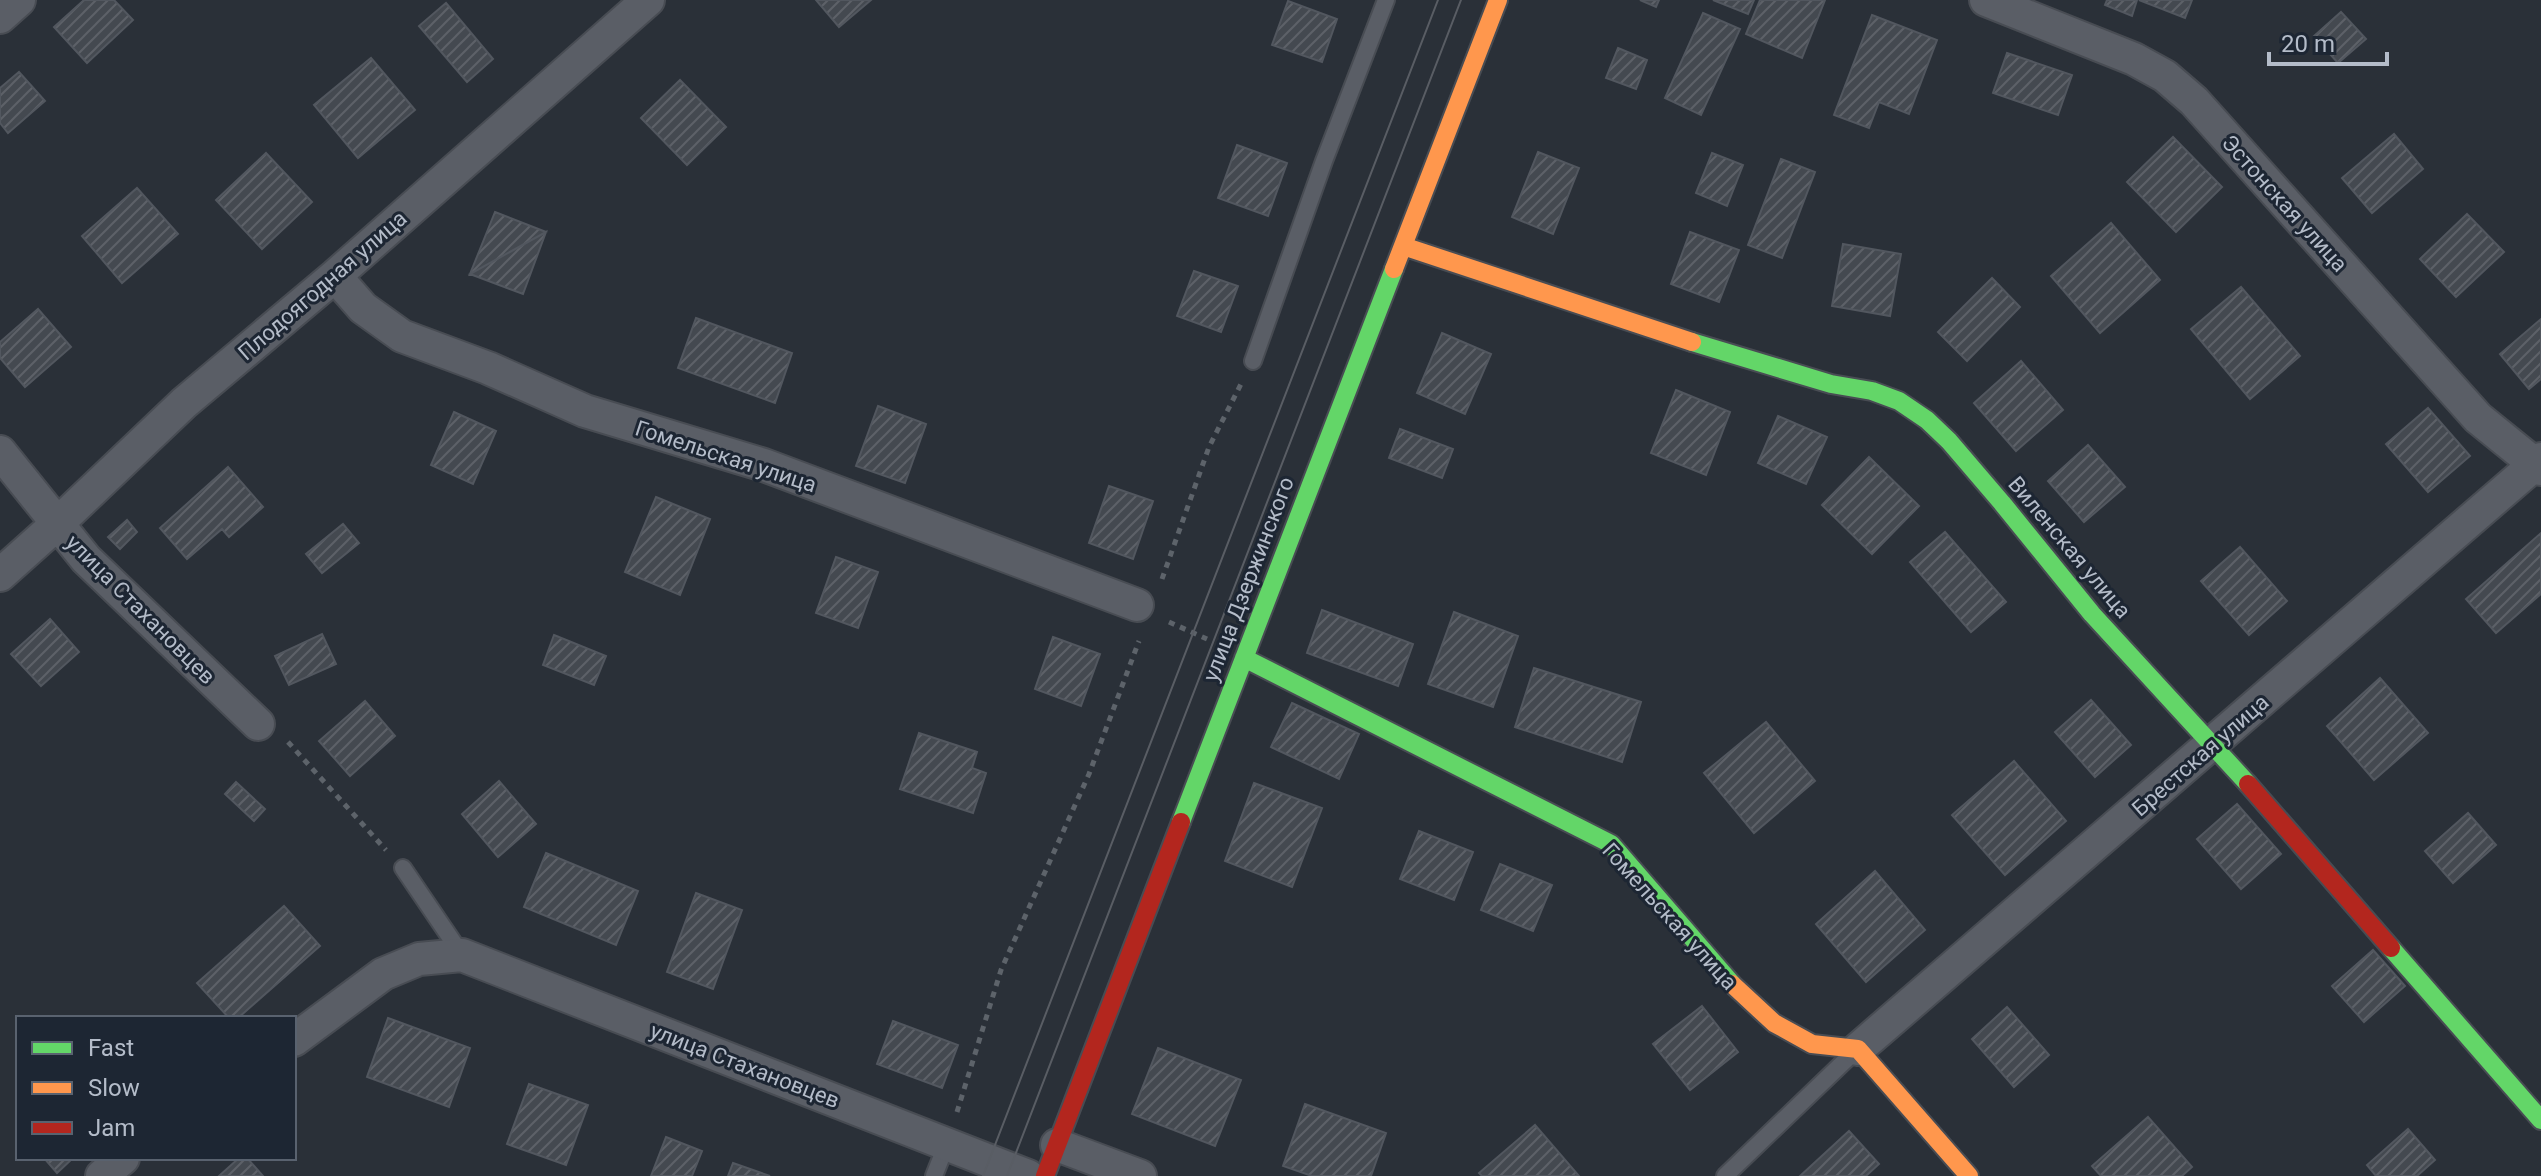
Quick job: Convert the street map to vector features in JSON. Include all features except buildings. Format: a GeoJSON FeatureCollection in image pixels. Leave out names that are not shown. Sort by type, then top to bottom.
{"type":"FeatureCollection","features":[{"type":"Feature","properties":{"kind":"street"},"geometry":{"type":"LineString","coordinates":[[0,17],[19,0]]}},
{"type":"Feature","properties":{"kind":"street","name":"Плодоягодная улица"},"geometry":{"type":"LineString","coordinates":[[0,575],[184,403],[335,276],[648,0]]}},
{"type":"Feature","properties":{"kind":"street","name":"улица Дзержинского"},"geometry":{"type":"LineString","coordinates":[[1045,1176],[1498,0]]}},
{"type":"Feature","properties":{"kind":"street","name":"Эстонская улица"},"geometry":{"type":"LineString","coordinates":[[1986,0],[2134,59],[2165,76],[2205,112],[2478,418],[2539,464]]}},
{"type":"Feature","properties":{"kind":"street","name":"Виленская улица"},"geometry":{"type":"LineString","coordinates":[[1403,246],[1722,352],[1831,384],[1872,391],[1899,401],[1927,420],[1949,441],[2092,614],[2213,744],[2541,1120]]}},
{"type":"Feature","properties":{"kind":"street","name":"Гомельская улица"},"geometry":{"type":"LineString","coordinates":[[335,276],[363,308],[402,336],[488,368],[585,411],[764,465],[1141,616]]}},
{"type":"Feature","properties":{"kind":"street","name":"улица Стахановцев"},"geometry":{"type":"LineString","coordinates":[[0,452],[86,559],[258,724]]}},
{"type":"Feature","properties":{"kind":"street","name":"Брестская улица"},"geometry":{"type":"LineString","coordinates":[[1858,1049],[2539,464]]}},
{"type":"Feature","properties":{"kind":"street","name":"Гомельская улица"},"geometry":{"type":"LineString","coordinates":[[1244,658],[1611,844],[1741,994],[1774,1023],[1812,1044],[1858,1049]]}},
{"type":"Feature","properties":{"kind":"street"},"geometry":{"type":"LineString","coordinates":[[296,1039],[383,974],[419,959],[462,955]]}},
{"type":"Feature","properties":{"kind":"street","name":"улица Стахановцев"},"geometry":{"type":"LineString","coordinates":[[462,955],[1028,1176]]}},
{"type":"Feature","properties":{"kind":"street"},"geometry":{"type":"LineString","coordinates":[[1858,1049],[1969,1176]]}},
{"type":"Feature","properties":{"kind":"street"},"geometry":{"type":"LineString","coordinates":[[1057,1145],[1140,1176]]}},
{"type":"Feature","properties":{"kind":"street"},"geometry":{"type":"LineString","coordinates":[[102,1176],[121,1160]]}},
{"type":"Feature","properties":{"kind":"lane"},"geometry":{"type":"LineString","coordinates":[[1253,361],[1324,161],[1386,0]]}},
{"type":"Feature","properties":{"kind":"lane"},"geometry":{"type":"LineString","coordinates":[[403,868],[462,955]]}},
{"type":"Feature","properties":{"kind":"lane"},"geometry":{"type":"LineString","coordinates":[[1725,1176],[1858,1049]]}},
{"type":"Feature","properties":{"kind":"lane"},"geometry":{"type":"LineString","coordinates":[[934,1176],[947,1143]]}},
{"type":"Feature","properties":{"kind":"path"},"geometry":{"type":"LineString","coordinates":[[1163,575],[1209,447],[1253,361]]}},
{"type":"Feature","properties":{"kind":"path"},"geometry":{"type":"LineString","coordinates":[[947,1143],[1001,970],[1089,774],[1141,616]]}},
{"type":"Feature","properties":{"kind":"path"},"geometry":{"type":"LineString","coordinates":[[258,724],[293,745],[403,868]]}},
{"type":"Feature","properties":{"kind":"tram line"},"geometry":{"type":"LineString","coordinates":[[983,1176],[1438,0]]}},
{"type":"Feature","properties":{"kind":"tram line"},"geometry":{"type":"LineString","coordinates":[[1007,1176],[1461,0]]}},
{"type":"Feature","properties":{"kind":"traffic: fast"},"geometry":{"type":"LineString","coordinates":[[1181,822],[1394,269]]}},
{"type":"Feature","properties":{"kind":"traffic: fast"},"geometry":{"type":"LineString","coordinates":[[1692,342],[1831,384],[1872,391],[1899,401],[1927,420],[2002,503],[2092,614],[2248,784]]}},
{"type":"Feature","properties":{"kind":"traffic: fast"},"geometry":{"type":"LineString","coordinates":[[1244,658],[1611,844],[1732,984]]}},
{"type":"Feature","properties":{"kind":"traffic: fast"},"geometry":{"type":"LineString","coordinates":[[2391,948],[2541,1120]]}},
{"type":"Feature","properties":{"kind":"traffic: slow"},"geometry":{"type":"LineString","coordinates":[[1394,269],[1498,0]]}},
{"type":"Feature","properties":{"kind":"traffic: slow"},"geometry":{"type":"LineString","coordinates":[[1403,246],[1692,342]]}},
{"type":"Feature","properties":{"kind":"traffic: slow"},"geometry":{"type":"LineString","coordinates":[[1732,984],[1774,1023],[1812,1044],[1858,1049],[1969,1176]]}},
{"type":"Feature","properties":{"kind":"traffic: jam"},"geometry":{"type":"LineString","coordinates":[[2248,784],[2391,948]]}},
{"type":"Feature","properties":{"kind":"traffic: jam"},"geometry":{"type":"LineString","coordinates":[[1045,1176],[1181,822]]}}]}
